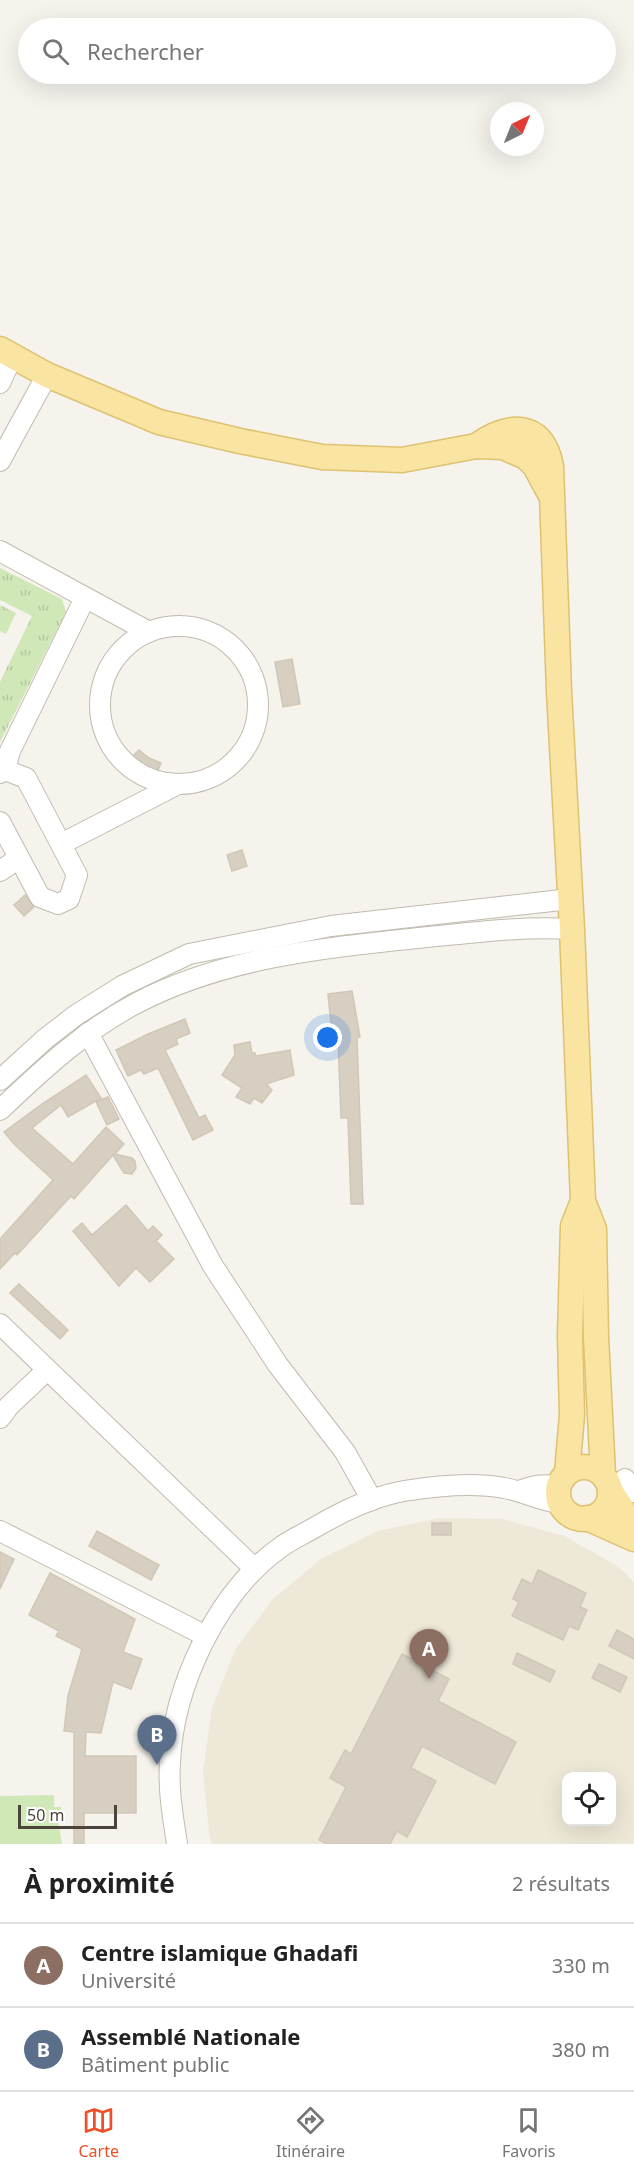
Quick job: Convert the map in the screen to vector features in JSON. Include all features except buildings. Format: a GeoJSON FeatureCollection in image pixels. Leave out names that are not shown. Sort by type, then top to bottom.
{"type":"FeatureCollection","features":[{"type":"Feature","properties":{"kind":"main road"},"geometry":{"type":"LineString","coordinates":[[6,353],[46,375],[159,422],[321,457],[402,460],[476,446],[493,435],[508,430],[522,430],[535,436],[543,443],[549,454],[583,1201],[594,1229],[596,1337],[618,1484],[634,1527]]}},
{"type":"Feature","properties":{"kind":"main road"},"geometry":{"type":"LineString","coordinates":[[583,1201],[573,1226],[570,1336],[572,1415],[562,1488],[571,1515],[587,1518],[634,1539]]}},
{"type":"Feature","properties":{"kind":"main road"},"geometry":{"type":"LineString","coordinates":[[562,1488],[581,1467],[589,1467],[618,1484]]}},
{"type":"Feature","properties":{"kind":"main road"},"geometry":{"type":"LineString","coordinates":[[587,1518],[602,1512],[618,1484]]}},
{"type":"Feature","properties":{"kind":"street"},"geometry":{"type":"LineString","coordinates":[[0,383],[6,353]]}},
{"type":"Feature","properties":{"kind":"street"},"geometry":{"type":"LineString","coordinates":[[0,461],[46,375]]}},
{"type":"Feature","properties":{"kind":"street"},"geometry":{"type":"LineString","coordinates":[[0,551],[149,632]]}},
{"type":"Feature","properties":{"kind":"street"},"geometry":{"type":"LineString","coordinates":[[0,822],[40,897],[58,904],[69,899],[77,875],[26,778],[3,771],[10,751],[85,598]]}},
{"type":"Feature","properties":{"kind":"street"},"geometry":{"type":"LineString","coordinates":[[184,626],[213,634],[228,643],[242,657],[255,682],[258,698],[255,728],[250,742],[242,755],[226,770],[211,778],[176,785],[160,782],[130,767],[108,740],[100,706],[102,686],[114,660],[125,647],[149,632],[184,626]]}},
{"type":"Feature","properties":{"kind":"street"},"geometry":{"type":"LineString","coordinates":[[61,844],[176,785]]}},
{"type":"Feature","properties":{"kind":"street"},"geometry":{"type":"LineString","coordinates":[[0,872],[19,858]]}},
{"type":"Feature","properties":{"kind":"street"},"geometry":{"type":"LineString","coordinates":[[0,1080],[45,1039],[85,1009],[122,986],[189,954],[331,926],[570,899]]}},
{"type":"Feature","properties":{"kind":"street"},"geometry":{"type":"LineString","coordinates":[[0,1110],[58,1056],[87,1033],[136,1004],[180,984],[256,961],[336,947],[498,928],[572,929]]}},
{"type":"Feature","properties":{"kind":"street"},"geometry":{"type":"LineString","coordinates":[[87,1033],[213,1266],[278,1365],[345,1452],[372,1500]]}},
{"type":"Feature","properties":{"kind":"street"},"geometry":{"type":"LineString","coordinates":[[0,1324],[255,1569]]}},
{"type":"Feature","properties":{"kind":"street"},"geometry":{"type":"LineString","coordinates":[[3,1408],[47,1370]]}},
{"type":"Feature","properties":{"kind":"street"},"geometry":{"type":"LineString","coordinates":[[177,1844],[170,1802],[170,1762],[180,1697],[206,1636],[255,1569],[280,1547],[342,1511],[404,1491],[450,1487],[501,1487],[519,1491],[535,1485],[548,1484],[562,1488]]}},
{"type":"Feature","properties":{"kind":"street"},"geometry":{"type":"LineString","coordinates":[[0,1531],[206,1636]]}},
{"type":"Feature","properties":{"kind":"shaded area"},"geometry":{"type":"Polygon","coordinates":[[[439,1518],[502,1519],[564,1536],[619,1567],[634,1582],[634,1844],[212,1844],[203,1771],[212,1708],[235,1650],[273,1599],[321,1559],[378,1531],[439,1518]]]}},
{"type":"Feature","properties":{"kind":"green space"},"geometry":{"type":"Polygon","coordinates":[[[0,568],[62,599],[66,612],[0,742],[0,682],[32,616],[0,600],[0,568]]]}},
{"type":"Feature","properties":{"kind":"green space"},"geometry":{"type":"Polygon","coordinates":[[[0,605],[16,613],[6,634],[0,631],[0,605]]]}},
{"type":"Feature","properties":{"kind":"green space"},"geometry":{"type":"Polygon","coordinates":[[[54,1795],[54,1807],[61,1807],[61,1819],[58,1820],[62,1844],[0,1844],[0,1796],[54,1795]]]}},
{"type":"Feature","properties":{"kind":"place","name":"Centre islamique Ghadafi"},"geometry":{"type":"Point","coordinates":[429,1679]}},
{"type":"Feature","properties":{"kind":"place","name":"Assemblé Nationale"},"geometry":{"type":"Point","coordinates":[157,1765]}}]}
